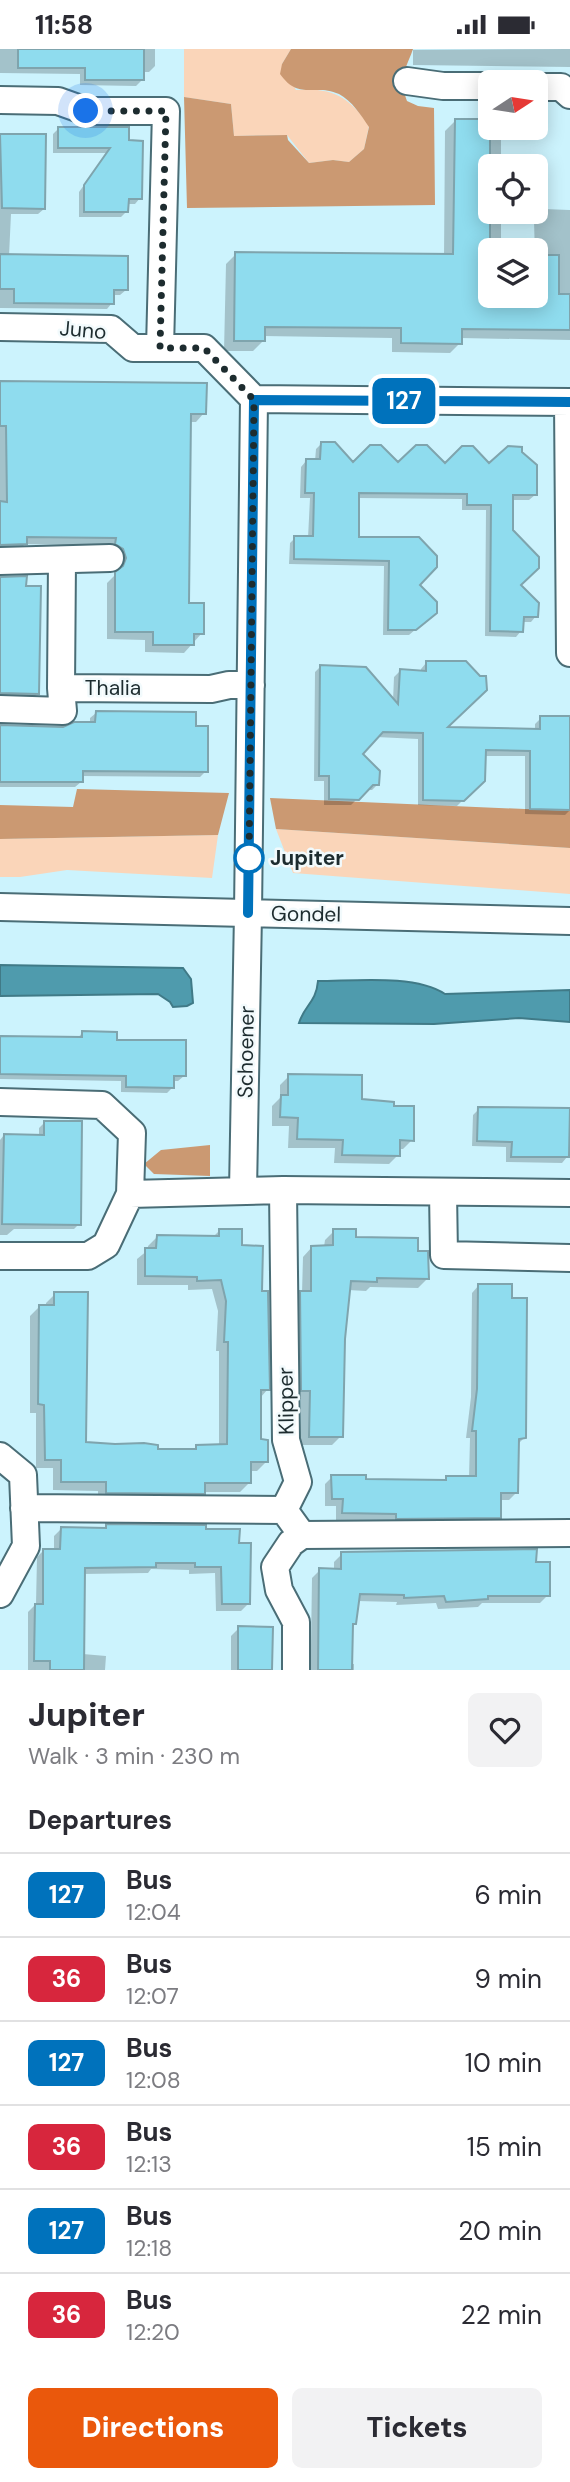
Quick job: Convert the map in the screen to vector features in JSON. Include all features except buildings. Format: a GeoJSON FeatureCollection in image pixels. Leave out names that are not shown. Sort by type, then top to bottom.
{"type":"FeatureCollection","features":[{"type":"Feature","properties":{"kind":"street"},"geometry":{"type":"LineString","coordinates":[[407,81],[443,86],[478,86]]}},
{"type":"Feature","properties":{"kind":"street"},"geometry":{"type":"LineString","coordinates":[[548,87],[561,87],[570,95]]}},
{"type":"Feature","properties":{"kind":"street"},"geometry":{"type":"LineString","coordinates":[[0,100],[58,100],[86,111],[166,111],[160,348],[204,348],[254,400],[248,913]]}},
{"type":"Feature","properties":{"kind":"street","name":"Juno"},"geometry":{"type":"LineString","coordinates":[[0,327],[111,329],[133,348],[160,348]]}},
{"type":"Feature","properties":{"kind":"street"},"geometry":{"type":"LineString","coordinates":[[254,400],[569,402],[570,653]]}},
{"type":"Feature","properties":{"kind":"street"},"geometry":{"type":"LineString","coordinates":[[0,561],[110,558]]}},
{"type":"Feature","properties":{"kind":"street","name":"Thalia"},"geometry":{"type":"LineString","coordinates":[[62,560],[61,688],[211,689],[229,685],[251,685]]}},
{"type":"Feature","properties":{"kind":"street"},"geometry":{"type":"LineString","coordinates":[[0,709],[63,711],[61,688]]}},
{"type":"Feature","properties":{"kind":"street","name":"Gondel"},"geometry":{"type":"LineString","coordinates":[[0,907],[570,921]]}},
{"type":"Feature","properties":{"kind":"street","name":"Schoener"},"geometry":{"type":"LineString","coordinates":[[243,1191],[248,913]]}},
{"type":"Feature","properties":{"kind":"street"},"geometry":{"type":"LineString","coordinates":[[0,1102],[102,1105],[132,1133],[130,1195],[106,1245],[88,1256],[0,1256]]}},
{"type":"Feature","properties":{"kind":"street"},"geometry":{"type":"LineString","coordinates":[[130,1195],[283,1190],[570,1193]]}},
{"type":"Feature","properties":{"kind":"street","name":"Klipper"},"geometry":{"type":"LineString","coordinates":[[283,1190],[286,1440],[298,1482],[284,1510]]}},
{"type":"Feature","properties":{"kind":"street"},"geometry":{"type":"LineString","coordinates":[[443,1192],[444,1255],[570,1258]]}},
{"type":"Feature","properties":{"kind":"street"},"geometry":{"type":"LineString","coordinates":[[0,1456],[23,1475],[26,1546],[0,1594]]}},
{"type":"Feature","properties":{"kind":"street"},"geometry":{"type":"LineString","coordinates":[[24,1509],[284,1510],[302,1535]]}},
{"type":"Feature","properties":{"kind":"street"},"geometry":{"type":"LineString","coordinates":[[296,1670],[296,1622],[279,1590],[275,1567],[291,1543],[302,1535],[570,1533]]}},
{"type":"Feature","properties":{"kind":"shaded area"},"geometry":{"type":"Polygon","coordinates":[[[184,49],[291,49],[282,64],[296,90],[330,92],[347,101],[369,126],[364,149],[349,162],[333,160],[309,163],[287,135],[234,136],[231,104],[184,97],[184,49]]]}},
{"type":"Feature","properties":{"kind":"shaded area"},"geometry":{"type":"Polygon","coordinates":[[[291,49],[413,49],[404,74],[403,86],[407,101],[434,108],[435,205],[187,208],[184,97],[231,104],[234,136],[287,135],[288,140],[309,163],[333,160],[349,162],[364,149],[369,127],[348,100],[330,91],[294,87],[280,74],[282,64],[291,49]]]}},
{"type":"Feature","properties":{"kind":"shaded area"},"geometry":{"type":"Polygon","coordinates":[[[77,789],[229,793],[218,835],[0,839],[0,805],[73,807],[77,789]]]}},
{"type":"Feature","properties":{"kind":"shaded area"},"geometry":{"type":"Polygon","coordinates":[[[270,798],[570,811],[570,848],[276,829],[270,798]]]}},
{"type":"Feature","properties":{"kind":"shaded area"},"geometry":{"type":"Polygon","coordinates":[[[276,829],[570,848],[570,894],[293,873],[276,829]]]}},
{"type":"Feature","properties":{"kind":"shaded area"},"geometry":{"type":"Polygon","coordinates":[[[218,835],[212,878],[67,870],[0,877],[0,839],[218,835]]]}},
{"type":"Feature","properties":{"kind":"shaded area"},"geometry":{"type":"Polygon","coordinates":[[[210,1145],[210,1176],[154,1174],[144,1164],[161,1150],[210,1145]]]}},
{"type":"Feature","properties":{"kind":"water"},"geometry":{"type":"Polygon","coordinates":[[[0,965],[183,968],[191,979],[193,1003],[173,1007],[158,994],[0,996],[0,965]]]}},
{"type":"Feature","properties":{"kind":"water"},"geometry":{"type":"Polygon","coordinates":[[[318,981],[401,981],[445,994],[570,990],[570,1022],[519,1018],[434,1024],[299,1023],[313,999],[318,981]]]}},
{"type":"Feature","properties":{"kind":"bus line","name":"127"},"geometry":{"type":"LineString","coordinates":[[248,913],[254,400],[570,402]]}},
{"type":"Feature","properties":{"kind":"place","name":"Jupiter"},"geometry":{"type":"Point","coordinates":[249,858]}},
{"type":"Feature","properties":{"kind":"route"},"geometry":{"type":"LineString","coordinates":[[86,111],[166,111],[160,348],[204,348],[254,400],[249,862],[249,858]]}}]}
